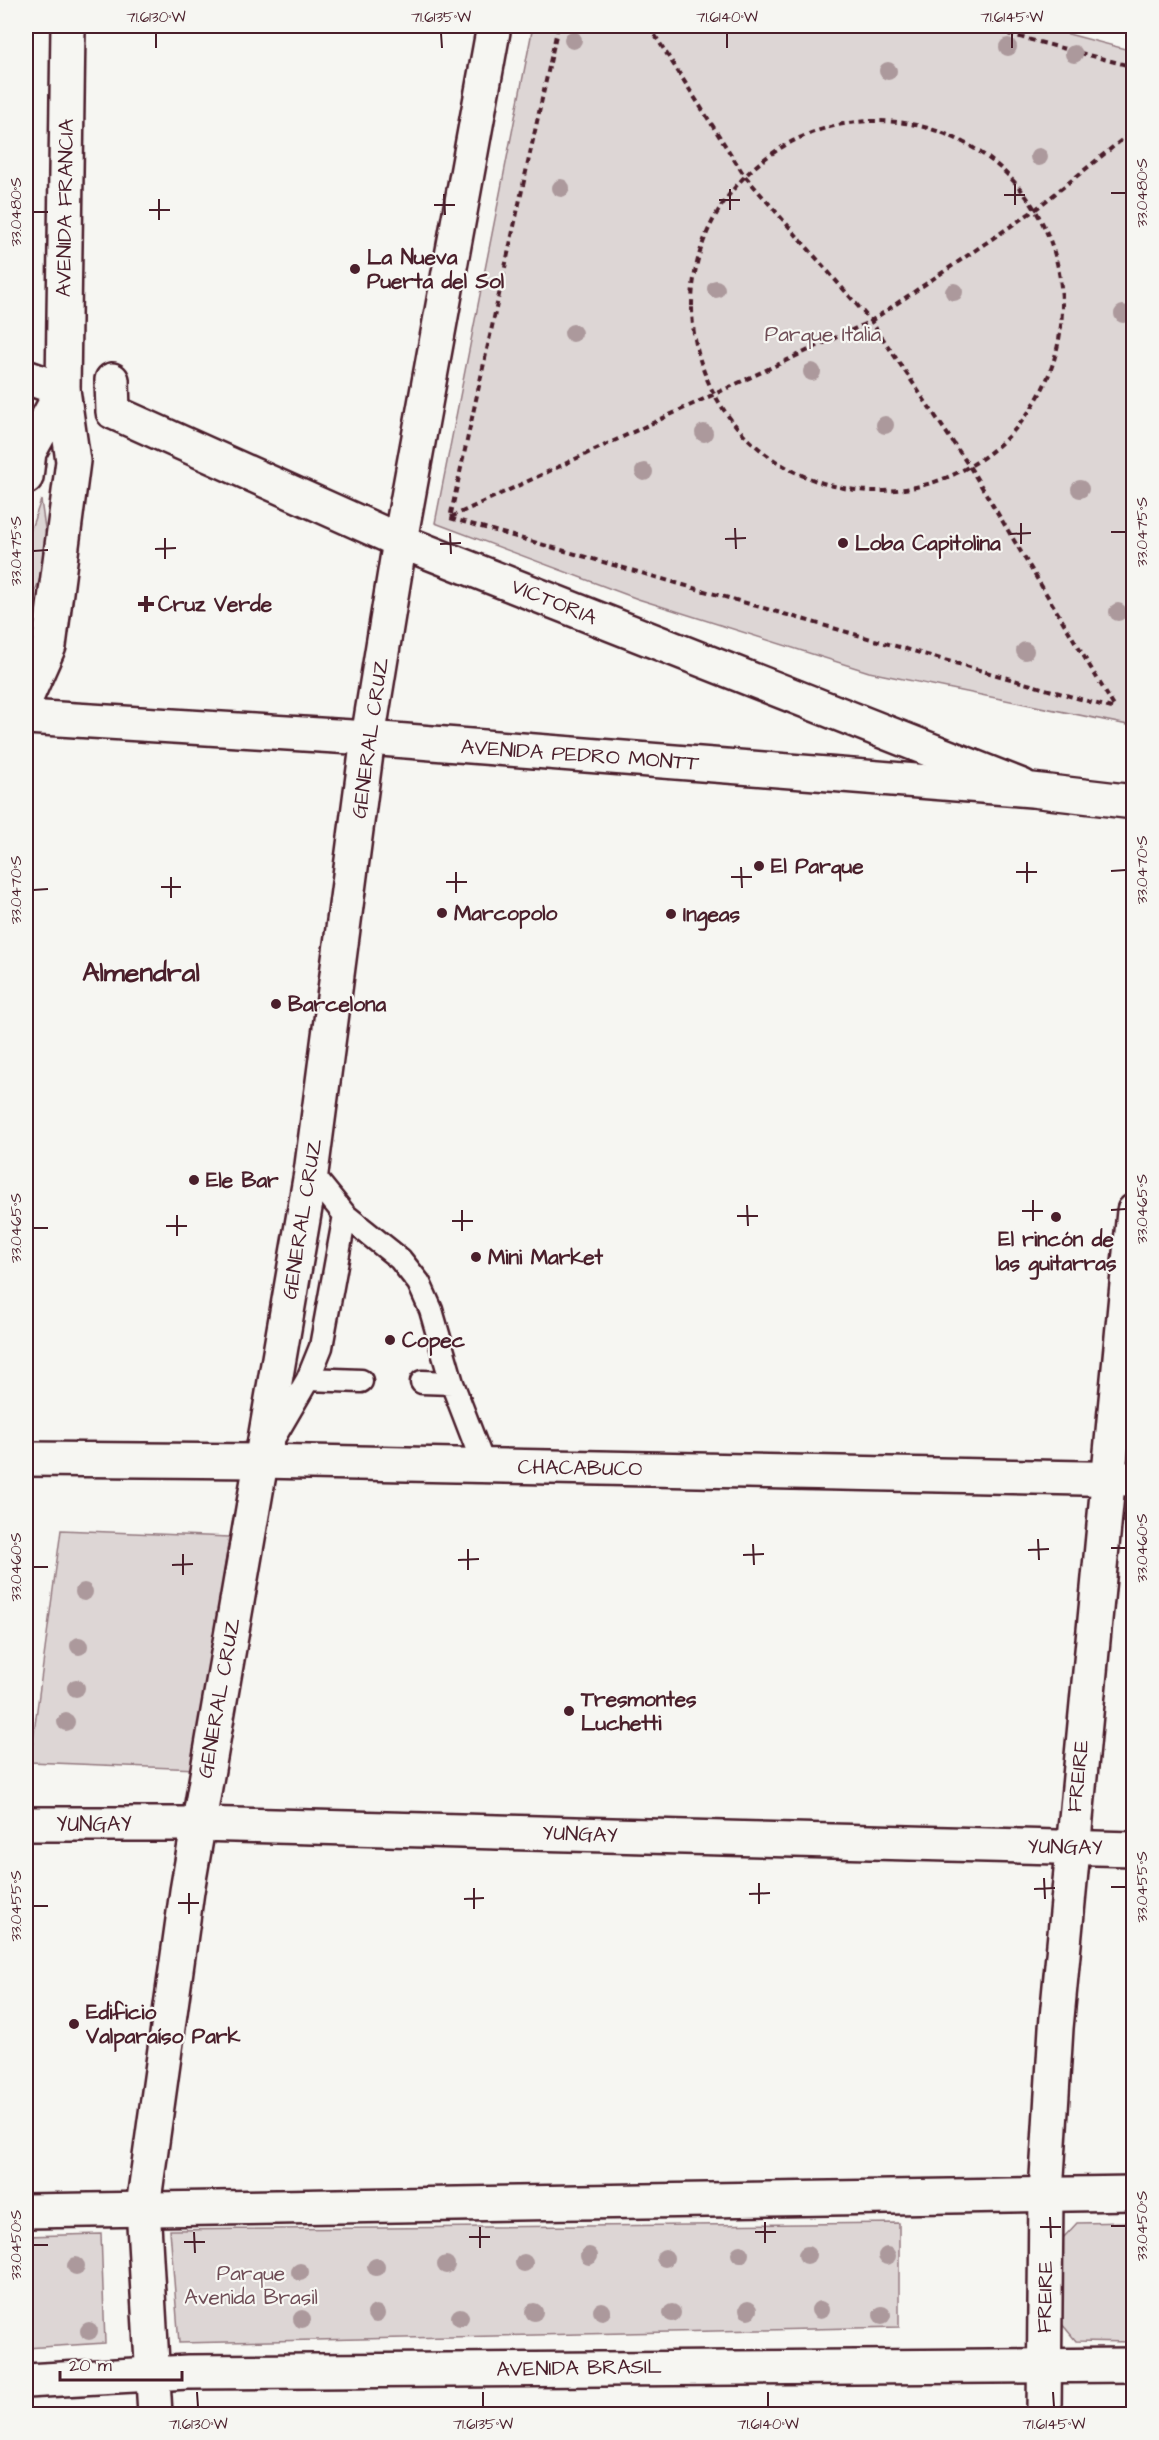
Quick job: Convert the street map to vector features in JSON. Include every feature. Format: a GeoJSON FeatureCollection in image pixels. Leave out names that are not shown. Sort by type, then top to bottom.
{"type":"FeatureCollection","features":[{"type":"Feature","properties":{"kind":"street","name":"AVENIDA FRANCIA"},"geometry":{"type":"LineString","coordinates":[[26,698],[49,646],[73,460],[63,390],[68,26]]}},
{"type":"Feature","properties":{"kind":"street","name":"GENERAL CRUZ"},"geometry":{"type":"LineString","coordinates":[[155,2415],[143,2207],[196,1824],[311,1173],[368,738],[400,541],[494,26]]}},
{"type":"Feature","properties":{"kind":"street"},"geometry":{"type":"LineString","coordinates":[[26,377],[63,390]]}},
{"type":"Feature","properties":{"kind":"street","name":"VICTORIA"},"geometry":{"type":"LineString","coordinates":[[112,380],[113,412],[400,541],[1032,790]]}},
{"type":"Feature","properties":{"kind":"street","name":"AVENIDA FRANCIA"},"geometry":{"type":"LineString","coordinates":[[26,477],[29,452],[63,390]]}},
{"type":"Feature","properties":{"kind":"street","name":"AVENIDA PEDRO MONTT"},"geometry":{"type":"LineString","coordinates":[[26,717],[368,738],[1032,790],[1134,802]]}},
{"type":"Feature","properties":{"kind":"street","name":"FREIRE"},"geometry":{"type":"LineString","coordinates":[[1044,2415],[1046,2193],[1056,2028],[1071,1848],[1120,1479],[1134,1211]]}},
{"type":"Feature","properties":{"kind":"street","name":"CHACABUCO"},"geometry":{"type":"LineString","coordinates":[[26,1459],[260,1461],[1120,1479]]}},
{"type":"Feature","properties":{"kind":"street","name":"YUNGAY"},"geometry":{"type":"LineString","coordinates":[[26,1824],[196,1824],[1134,1849]]}},
{"type":"Feature","properties":{"kind":"street"},"geometry":{"type":"LineString","coordinates":[[26,2211],[143,2207],[1134,2193]]}},
{"type":"Feature","properties":{"kind":"street","name":"AVENIDA BRASIL"},"geometry":{"type":"LineString","coordinates":[[26,2381],[153,2373],[1134,2365]]}},
{"type":"Feature","properties":{"kind":"lane"},"geometry":{"type":"LineString","coordinates":[[311,1173],[345,1215],[399,1259],[419,1283],[431,1310],[452,1383],[484,1467]]}},
{"type":"Feature","properties":{"kind":"lane"},"geometry":{"type":"LineString","coordinates":[[260,1461],[308,1379],[321,1347],[345,1215]]}},
{"type":"Feature","properties":{"kind":"lane"},"geometry":{"type":"LineString","coordinates":[[308,1379],[361,1381]]}},
{"type":"Feature","properties":{"kind":"lane"},"geometry":{"type":"LineString","coordinates":[[422,1382],[452,1383]]}},
{"type":"Feature","properties":{"kind":"path"},"geometry":{"type":"LineString","coordinates":[[450,518],[558,26]]}},
{"type":"Feature","properties":{"kind":"path"},"geometry":{"type":"LineString","coordinates":[[407,500],[450,518],[1115,709],[971,469],[871,321],[744,175],[649,26]]}},
{"type":"Feature","properties":{"kind":"path"},"geometry":{"type":"LineString","coordinates":[[978,26],[1134,67]]}},
{"type":"Feature","properties":{"kind":"path"},"geometry":{"type":"LineString","coordinates":[[898,121],[953,136],[1000,166],[1036,209],[1060,270],[1061,334],[1040,396],[1000,446],[971,469],[892,491],[838,488],[788,470],[745,437],[712,394],[693,339],[692,280],[709,223],[744,175],[789,142],[842,123],[898,121]]}},
{"type":"Feature","properties":{"kind":"path"},"geometry":{"type":"LineString","coordinates":[[450,518],[871,321],[1036,209],[1134,130]]}},
{"type":"Feature","properties":{"kind":"green space","name":"Parque Italia"},"geometry":{"type":"Polygon","coordinates":[[[533,26],[1038,26],[1133,51],[1133,726],[869,672],[638,599],[435,523],[533,26]]]}},
{"type":"Feature","properties":{"kind":"green space"},"geometry":{"type":"Polygon","coordinates":[[[41,500],[49,557],[28,608],[26,543],[41,500]]]}},
{"type":"Feature","properties":{"kind":"green space"},"geometry":{"type":"Polygon","coordinates":[[[61,1530],[229,1537],[197,1769],[30,1762],[61,1530]]]}},
{"type":"Feature","properties":{"kind":"green space"},"geometry":{"type":"Polygon","coordinates":[[[1133,2222],[1133,2342],[1076,2341],[1062,2324],[1063,2238],[1077,2223],[1133,2222]]]}},
{"type":"Feature","properties":{"kind":"green space","name":"Parque Avenida Brasil"},"geometry":{"type":"Polygon","coordinates":[[[899,2223],[899,2327],[179,2343],[170,2230],[899,2223]]]}},
{"type":"Feature","properties":{"kind":"green space"},"geometry":{"type":"Polygon","coordinates":[[[101,2234],[105,2343],[26,2348],[26,2236],[101,2234]]]}},
{"type":"Feature","properties":{"kind":"place","name":"La Nueva Puerta del Sol"},"geometry":{"type":"Point","coordinates":[355,269]}},
{"type":"Feature","properties":{"kind":"place","name":"Loba Capitolina"},"geometry":{"type":"Point","coordinates":[843,543]}},
{"type":"Feature","properties":{"kind":"place","name":"Cruz Verde"},"geometry":{"type":"Point","coordinates":[146,604]}},
{"type":"Feature","properties":{"kind":"place","name":"El Parque"},"geometry":{"type":"Point","coordinates":[759,866]}},
{"type":"Feature","properties":{"kind":"place","name":"Marcopolo"},"geometry":{"type":"Point","coordinates":[442,913]}},
{"type":"Feature","properties":{"kind":"place","name":"Ingeas"},"geometry":{"type":"Point","coordinates":[671,914]}},
{"type":"Feature","properties":{"kind":"place","name":"Barcelona"},"geometry":{"type":"Point","coordinates":[276,1004]}},
{"type":"Feature","properties":{"kind":"place","name":"Ele Bar"},"geometry":{"type":"Point","coordinates":[194,1180]}},
{"type":"Feature","properties":{"kind":"place","name":"El rincón de las guitarras"},"geometry":{"type":"Point","coordinates":[1056,1217]}},
{"type":"Feature","properties":{"kind":"place","name":"Mini Market"},"geometry":{"type":"Point","coordinates":[476,1257]}},
{"type":"Feature","properties":{"kind":"place","name":"Copec"},"geometry":{"type":"Point","coordinates":[390,1340]}},
{"type":"Feature","properties":{"kind":"place","name":"Tresmontes Luchetti"},"geometry":{"type":"Point","coordinates":[569,1711]}},
{"type":"Feature","properties":{"kind":"place","name":"Edificio Valparaíso Park"},"geometry":{"type":"Point","coordinates":[74,2024]}},
{"type":"Feature","properties":{"kind":"district","name":"Almendral"},"geometry":{"type":"Point","coordinates":[141,973]}}]}
